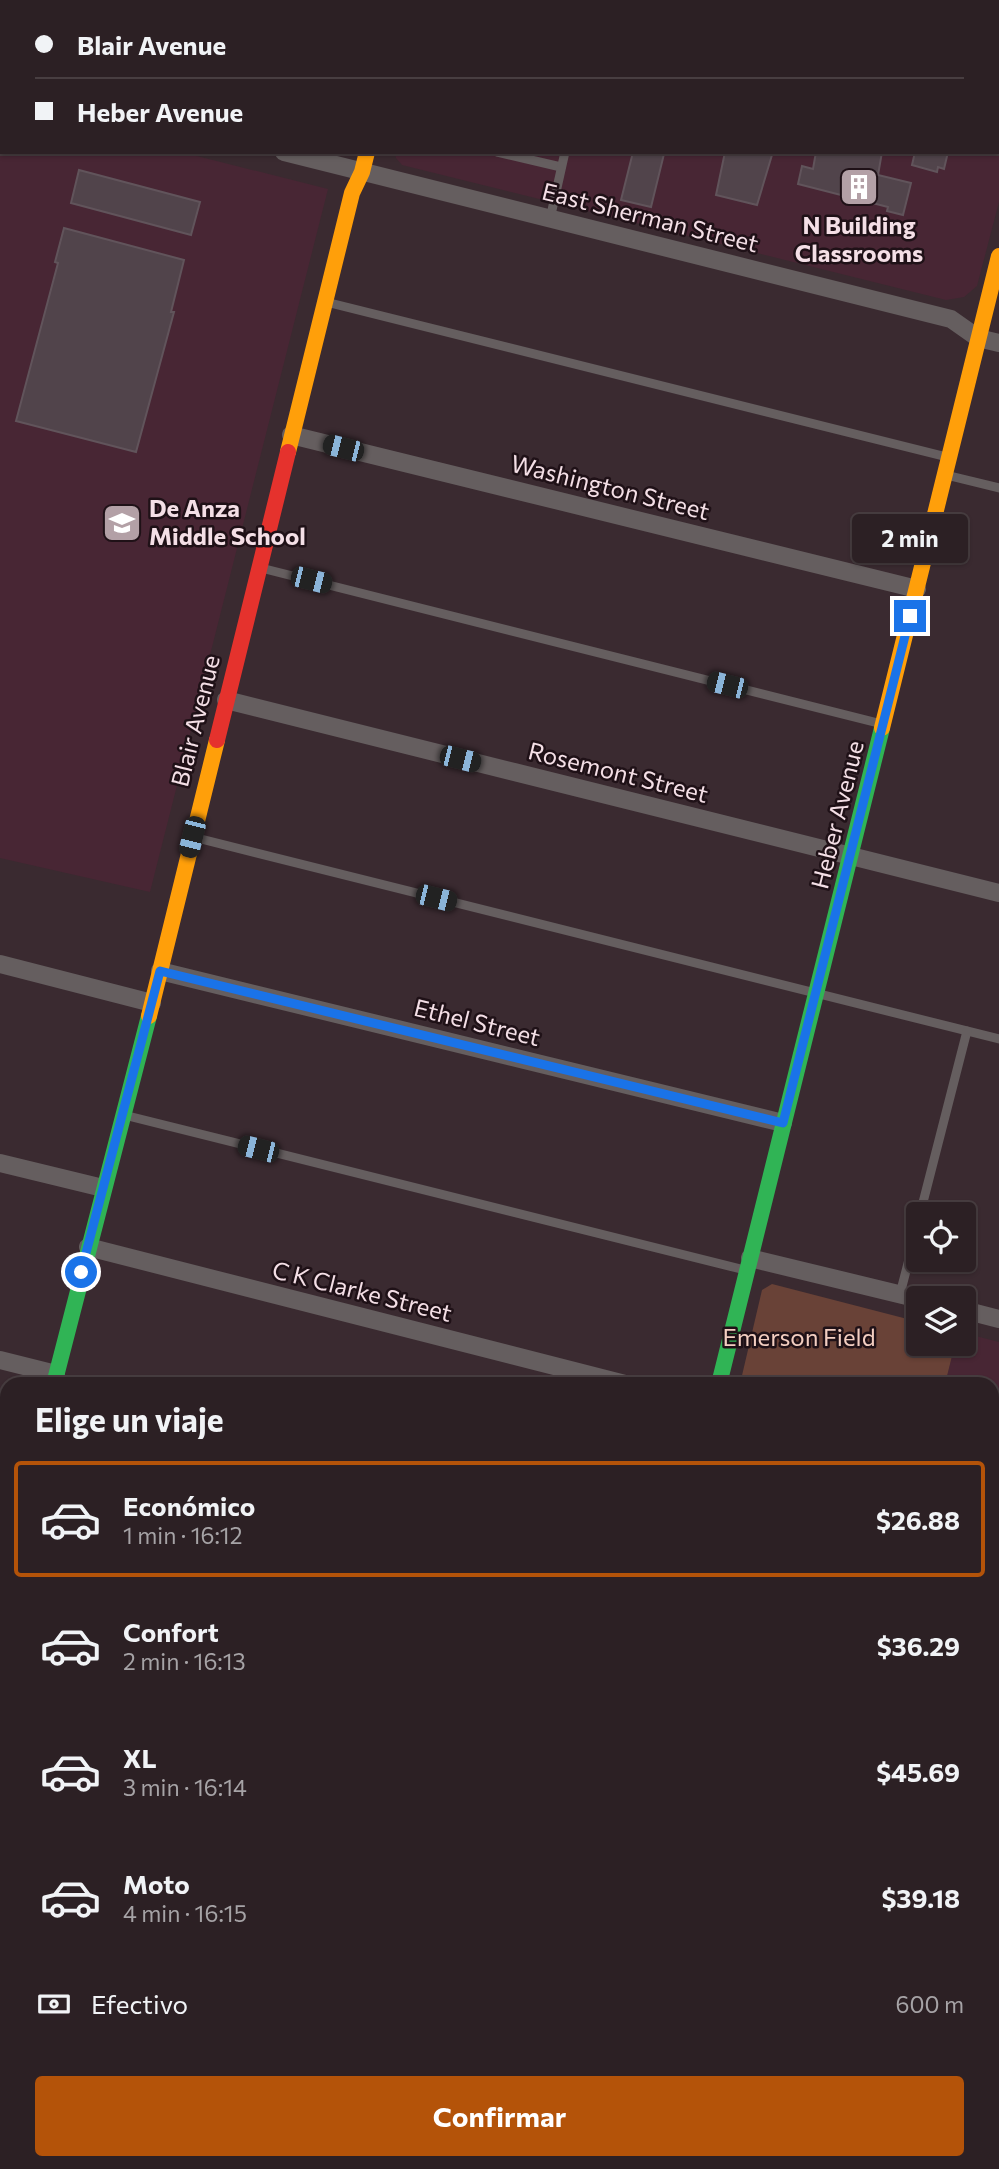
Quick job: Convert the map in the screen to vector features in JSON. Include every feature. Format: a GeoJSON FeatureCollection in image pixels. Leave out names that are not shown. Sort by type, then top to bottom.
{"type":"FeatureCollection","features":[{"type":"Feature","properties":{"kind":"street","name":"East Sherman Street"},"geometry":{"type":"LineString","coordinates":[[292,154],[951,319],[978,338],[999,343]]}},
{"type":"Feature","properties":{"kind":"street","name":"Blair Avenue"},"geometry":{"type":"LineString","coordinates":[[56,1377],[152,1003],[352,193],[366,154]]}},
{"type":"Feature","properties":{"kind":"street","name":"Heber Avenue"},"geometry":{"type":"LineString","coordinates":[[721,1377],[999,256]]}},
{"type":"Feature","properties":{"kind":"street","name":"Washington Street"},"geometry":{"type":"LineString","coordinates":[[291,435],[917,589]]}},
{"type":"Feature","properties":{"kind":"street","name":"Rosemont Street"},"geometry":{"type":"LineString","coordinates":[[226,700],[999,893]]}},
{"type":"Feature","properties":{"kind":"street"},"geometry":{"type":"LineString","coordinates":[[0,964],[152,1003]]}},
{"type":"Feature","properties":{"kind":"street","name":"Ethel Street"},"geometry":{"type":"LineString","coordinates":[[160,971],[783,1123]]}},
{"type":"Feature","properties":{"kind":"street"},"geometry":{"type":"LineString","coordinates":[[0,1163],[103,1188]]}},
{"type":"Feature","properties":{"kind":"street","name":"C K Clarke Street"},"geometry":{"type":"LineString","coordinates":[[88,1247],[598,1377]]}},
{"type":"Feature","properties":{"kind":"street"},"geometry":{"type":"LineString","coordinates":[[748,1264],[906,1296]]}},
{"type":"Feature","properties":{"kind":"street"},"geometry":{"type":"LineString","coordinates":[[976,1313],[999,1319]]}},
{"type":"Feature","properties":{"kind":"street"},"geometry":{"type":"LineString","coordinates":[[0,1360],[49,1377]]}},
{"type":"Feature","properties":{"kind":"lane"},"geometry":{"type":"LineString","coordinates":[[506,154],[562,167]]}},
{"type":"Feature","properties":{"kind":"lane"},"geometry":{"type":"LineString","coordinates":[[550,219],[565,154]]}},
{"type":"Feature","properties":{"kind":"lane"},"geometry":{"type":"LineString","coordinates":[[325,302],[949,457]]}},
{"type":"Feature","properties":{"kind":"lane"},"geometry":{"type":"LineString","coordinates":[[945,474],[999,488]]}},
{"type":"Feature","properties":{"kind":"lane"},"geometry":{"type":"LineString","coordinates":[[259,567],[884,725]]}},
{"type":"Feature","properties":{"kind":"lane"},"geometry":{"type":"LineString","coordinates":[[192,837],[999,1039]]}},
{"type":"Feature","properties":{"kind":"lane"},"geometry":{"type":"LineString","coordinates":[[923,1202],[967,1031]]}},
{"type":"Feature","properties":{"kind":"lane"},"geometry":{"type":"LineString","coordinates":[[122,1115],[748,1264]]}},
{"type":"Feature","properties":{"kind":"lane"},"geometry":{"type":"LineString","coordinates":[[900,1294],[906,1271]]}},
{"type":"Feature","properties":{"kind":"shaded area","name":"De Anza Middle School"},"geometry":{"type":"Polygon","coordinates":[[[0,154],[189,154],[328,189],[150,892],[0,858],[0,154]]]}},
{"type":"Feature","properties":{"kind":"shaded area"},"geometry":{"type":"Polygon","coordinates":[[[395,154],[999,154],[999,202],[977,286],[964,297],[946,300],[402,165],[395,154]]]}},
{"type":"Feature","properties":{"kind":"shaded area"},"geometry":{"type":"Polygon","coordinates":[[[976,1336],[999,1342],[999,1377],[947,1377],[952,1356],[976,1356],[976,1336]]]}},
{"type":"Feature","properties":{"kind":"green space","name":"Emerson Field"},"geometry":{"type":"Polygon","coordinates":[[[772,1284],[906,1319],[906,1356],[952,1356],[947,1377],[742,1377],[762,1290],[772,1284]]]}},
{"type":"Feature","properties":{"kind":"building"},"geometry":{"type":"Polygon","coordinates":[[[632,154],[664,154],[651,207],[621,200],[632,154]]]}},
{"type":"Feature","properties":{"kind":"building"},"geometry":{"type":"Polygon","coordinates":[[[725,154],[772,155],[757,205],[716,195],[725,154]]]}},
{"type":"Feature","properties":{"kind":"building","name":"N Building Classrooms"},"geometry":{"type":"Polygon","coordinates":[[[816,154],[882,154],[878,175],[911,183],[903,215],[887,211],[888,207],[798,184],[802,166],[813,169],[816,154]]]}},
{"type":"Feature","properties":{"kind":"building"},"geometry":{"type":"Polygon","coordinates":[[[915,154],[948,154],[944,169],[938,167],[937,172],[912,165],[915,154]]]}},
{"type":"Feature","properties":{"kind":"building"},"geometry":{"type":"Polygon","coordinates":[[[79,170],[200,202],[191,235],[71,203],[79,170]]]}},
{"type":"Feature","properties":{"kind":"building"},"geometry":{"type":"Polygon","coordinates":[[[64,228],[184,260],[171,312],[174,312],[136,452],[16,421],[58,263],[55,262],[64,228]]]}},
{"type":"Feature","properties":{"kind":"traffic: fast"},"geometry":{"type":"LineString","coordinates":[[721,1377],[882,728]]}},
{"type":"Feature","properties":{"kind":"traffic: fast"},"geometry":{"type":"LineString","coordinates":[[56,1377],[149,1016]]}},
{"type":"Feature","properties":{"kind":"traffic: slow"},"geometry":{"type":"LineString","coordinates":[[288,452],[352,193],[366,154]]}},
{"type":"Feature","properties":{"kind":"traffic: slow"},"geometry":{"type":"LineString","coordinates":[[882,728],[999,256]]}},
{"type":"Feature","properties":{"kind":"traffic: slow"},"geometry":{"type":"LineString","coordinates":[[149,1016],[217,740]]}},
{"type":"Feature","properties":{"kind":"traffic: jam"},"geometry":{"type":"LineString","coordinates":[[217,740],[288,452]]}},
{"type":"Feature","properties":{"kind":"place","name":"N Building Classrooms"},"geometry":{"type":"Point","coordinates":[859,187]}},
{"type":"Feature","properties":{"kind":"place","name":"De Anza Middle School"},"geometry":{"type":"Point","coordinates":[122,523]}},
{"type":"Feature","properties":{"kind":"route"},"geometry":{"type":"LineString","coordinates":[[81,1272],[160,971],[783,1123],[910,616]]}}]}
